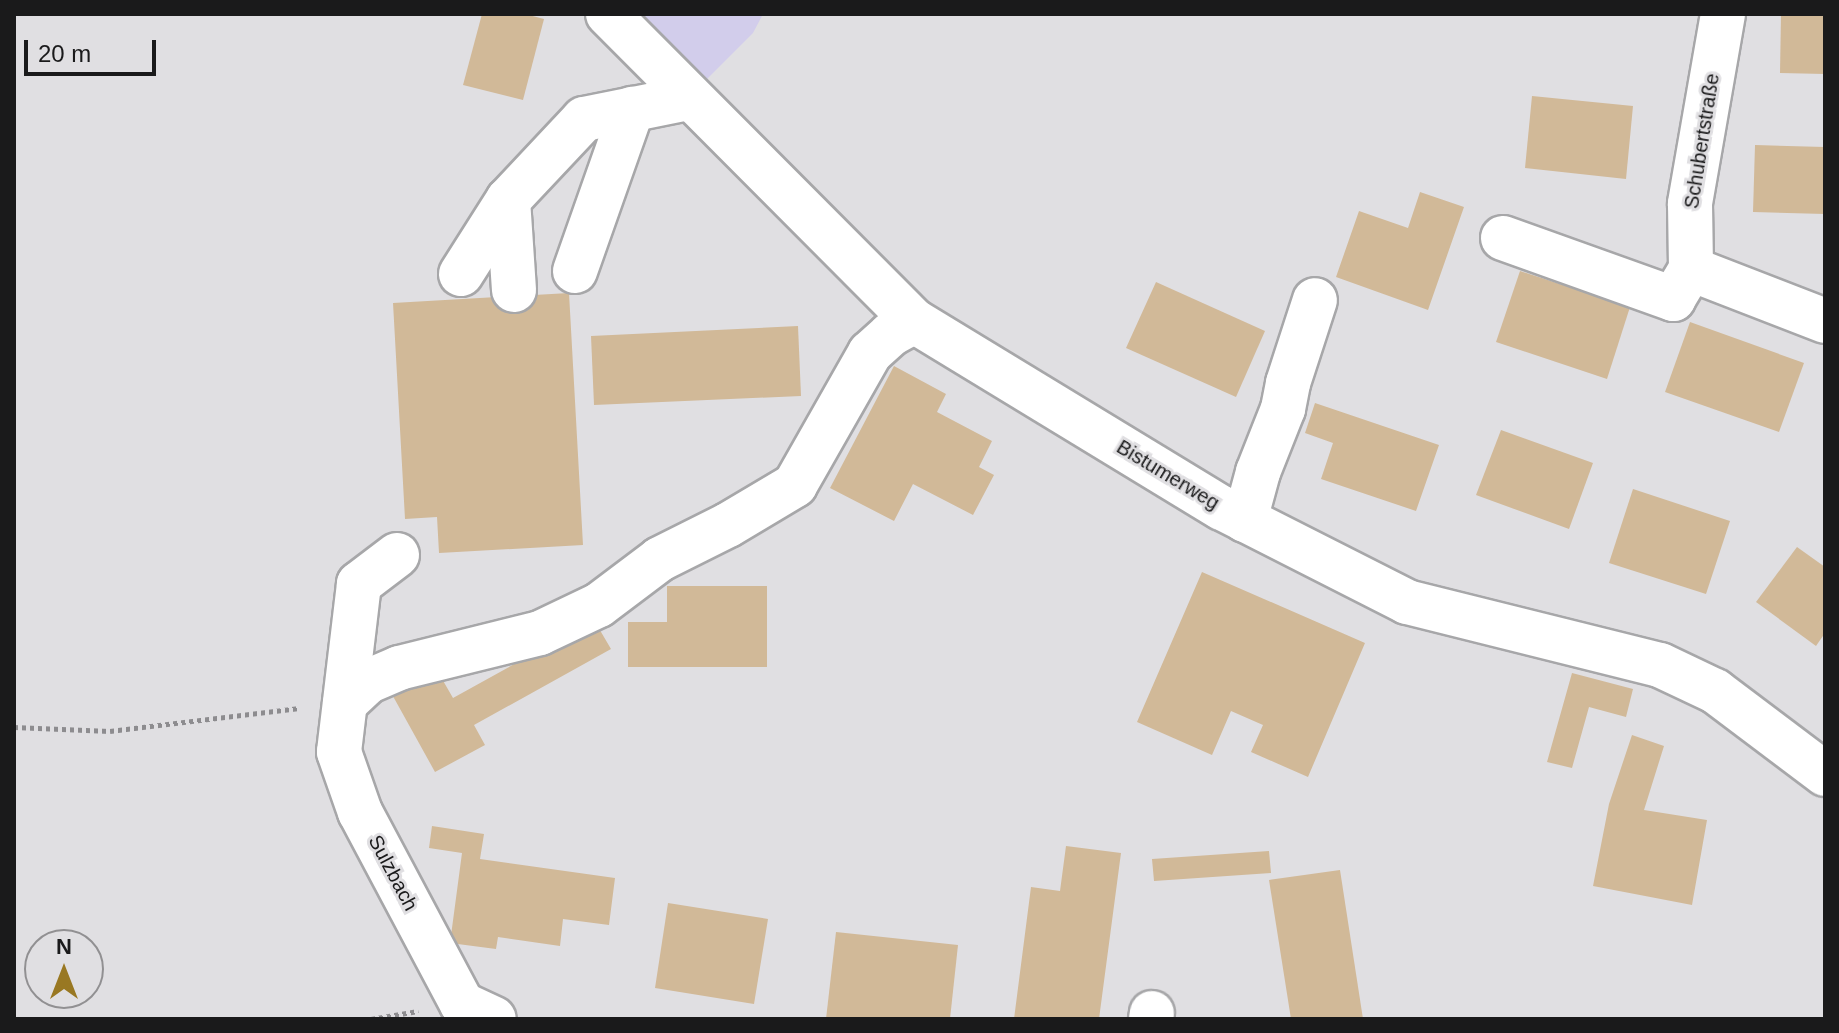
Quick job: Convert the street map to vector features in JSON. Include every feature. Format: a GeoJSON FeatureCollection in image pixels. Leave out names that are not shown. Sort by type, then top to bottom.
{"type":"FeatureCollection","features":[{"type":"Feature","properties":{"kind":"street","name":"Bistumerweg"},"geometry":{"type":"LineString","coordinates":[[608,14],[688,98],[914,321],[1245,520],[1407,602],[1660,665],[1715,691],[1825,774]]}},
{"type":"Feature","properties":{"kind":"street","name":"Schubertstraße"},"geometry":{"type":"LineString","coordinates":[[1691,269],[1690,204],[1723,14]]}},
{"type":"Feature","properties":{"kind":"street"},"geometry":{"type":"LineString","coordinates":[[461,274],[508,200],[584,119],[688,98]]}},
{"type":"Feature","properties":{"kind":"street"},"geometry":{"type":"LineString","coordinates":[[575,271],[632,109]]}},
{"type":"Feature","properties":{"kind":"street"},"geometry":{"type":"LineString","coordinates":[[508,200],[514,290]]}},
{"type":"Feature","properties":{"kind":"street"},"geometry":{"type":"LineString","coordinates":[[1503,238],[1673,299],[1691,269],[1825,321]]}},
{"type":"Feature","properties":{"kind":"street"},"geometry":{"type":"LineString","coordinates":[[1245,520],[1258,472],[1283,409],[1288,383],[1315,300]]}},
{"type":"Feature","properties":{"kind":"street"},"geometry":{"type":"LineString","coordinates":[[345,703],[369,681],[399,668],[540,633],[599,605],[660,559],[728,525],[795,485],[870,353],[891,334],[914,321]]}},
{"type":"Feature","properties":{"kind":"street","name":"Sulzbach"},"geometry":{"type":"LineString","coordinates":[[397,555],[359,584],[339,752],[360,812],[462,1004],[494,1019]]}},
{"type":"Feature","properties":{"kind":"path"},"geometry":{"type":"LineString","coordinates":[[14,727],[110,731],[345,703]]}},
{"type":"Feature","properties":{"kind":"shaded area"},"geometry":{"type":"Polygon","coordinates":[[[608,14],[763,14],[753,33],[688,98],[608,14]]]}},
{"type":"Feature","properties":{"kind":"building"},"geometry":{"type":"Polygon","coordinates":[[[482,14],[525,14],[544,19],[523,100],[463,85],[482,14]]]}},
{"type":"Feature","properties":{"kind":"building"},"geometry":{"type":"Polygon","coordinates":[[[1781,14],[1825,14],[1825,74],[1780,73],[1781,14]]]}},
{"type":"Feature","properties":{"kind":"building"},"geometry":{"type":"Polygon","coordinates":[[[1532,96],[1633,106],[1626,179],[1525,168],[1532,96]]]}},
{"type":"Feature","properties":{"kind":"building"},"geometry":{"type":"Polygon","coordinates":[[[1755,145],[1825,147],[1825,214],[1753,212],[1755,145]]]}},
{"type":"Feature","properties":{"kind":"building"},"geometry":{"type":"Polygon","coordinates":[[[1420,192],[1464,207],[1428,310],[1336,277],[1359,211],[1408,228],[1420,192]]]}},
{"type":"Feature","properties":{"kind":"building"},"geometry":{"type":"Polygon","coordinates":[[[1520,271],[1630,307],[1607,379],[1496,342],[1520,271]]]}},
{"type":"Feature","properties":{"kind":"building"},"geometry":{"type":"Polygon","coordinates":[[[1156,282],[1265,331],[1236,397],[1126,348],[1156,282]]]}},
{"type":"Feature","properties":{"kind":"building"},"geometry":{"type":"Polygon","coordinates":[[[569,293],[583,545],[439,553],[437,517],[405,519],[393,303],[569,293]]]}},
{"type":"Feature","properties":{"kind":"building"},"geometry":{"type":"Polygon","coordinates":[[[1690,322],[1804,363],[1779,432],[1665,392],[1690,322]]]}},
{"type":"Feature","properties":{"kind":"building"},"geometry":{"type":"Polygon","coordinates":[[[798,326],[801,396],[594,405],[591,336],[798,326]]]}},
{"type":"Feature","properties":{"kind":"building"},"geometry":{"type":"Polygon","coordinates":[[[894,366],[946,394],[937,412],[992,441],[979,467],[994,475],[973,515],[913,484],[894,521],[830,488],[894,366]]]}},
{"type":"Feature","properties":{"kind":"building"},"geometry":{"type":"Polygon","coordinates":[[[1315,403],[1439,445],[1416,511],[1321,479],[1333,443],[1305,433],[1315,403]]]}},
{"type":"Feature","properties":{"kind":"building"},"geometry":{"type":"Polygon","coordinates":[[[1501,430],[1593,463],[1569,529],[1476,495],[1501,430]]]}},
{"type":"Feature","properties":{"kind":"building"},"geometry":{"type":"Polygon","coordinates":[[[1633,489],[1730,521],[1706,594],[1609,563],[1633,489]]]}},
{"type":"Feature","properties":{"kind":"building"},"geometry":{"type":"Polygon","coordinates":[[[1797,547],[1825,567],[1825,633],[1816,646],[1756,602],[1797,547]]]}},
{"type":"Feature","properties":{"kind":"building"},"geometry":{"type":"Polygon","coordinates":[[[1202,572],[1365,643],[1308,777],[1251,752],[1263,725],[1231,711],[1212,755],[1137,722],[1202,572]]]}},
{"type":"Feature","properties":{"kind":"building"},"geometry":{"type":"Polygon","coordinates":[[[667,586],[767,586],[767,667],[628,667],[628,622],[667,622],[667,586]]]}},
{"type":"Feature","properties":{"kind":"building"},"geometry":{"type":"Polygon","coordinates":[[[594,620],[611,649],[474,725],[485,745],[435,772],[389,689],[434,665],[453,698],[594,620]]]}},
{"type":"Feature","properties":{"kind":"building"},"geometry":{"type":"Polygon","coordinates":[[[1572,673],[1633,689],[1626,717],[1589,707],[1572,768],[1547,762],[1572,673]]]}},
{"type":"Feature","properties":{"kind":"building"},"geometry":{"type":"Polygon","coordinates":[[[1632,735],[1664,746],[1644,810],[1707,820],[1692,905],[1593,886],[1609,804],[1632,735]]]}},
{"type":"Feature","properties":{"kind":"building"},"geometry":{"type":"Polygon","coordinates":[[[432,826],[484,834],[480,859],[615,878],[609,925],[563,919],[560,946],[498,937],[496,949],[450,943],[462,853],[429,848],[432,826]]]}},
{"type":"Feature","properties":{"kind":"building"},"geometry":{"type":"Polygon","coordinates":[[[1066,846],[1121,853],[1099,1019],[1014,1019],[1031,887],[1060,891],[1066,846]]]}},
{"type":"Feature","properties":{"kind":"building"},"geometry":{"type":"Polygon","coordinates":[[[1269,851],[1271,873],[1154,881],[1152,859],[1269,851]]]}},
{"type":"Feature","properties":{"kind":"building"},"geometry":{"type":"Polygon","coordinates":[[[1340,870],[1363,1019],[1291,1019],[1269,880],[1340,870]]]}},
{"type":"Feature","properties":{"kind":"building"},"geometry":{"type":"Polygon","coordinates":[[[668,903],[768,919],[754,1004],[655,988],[668,903]]]}},
{"type":"Feature","properties":{"kind":"building"},"geometry":{"type":"Polygon","coordinates":[[[836,932],[958,945],[950,1019],[826,1019],[836,932]]]}}]}
